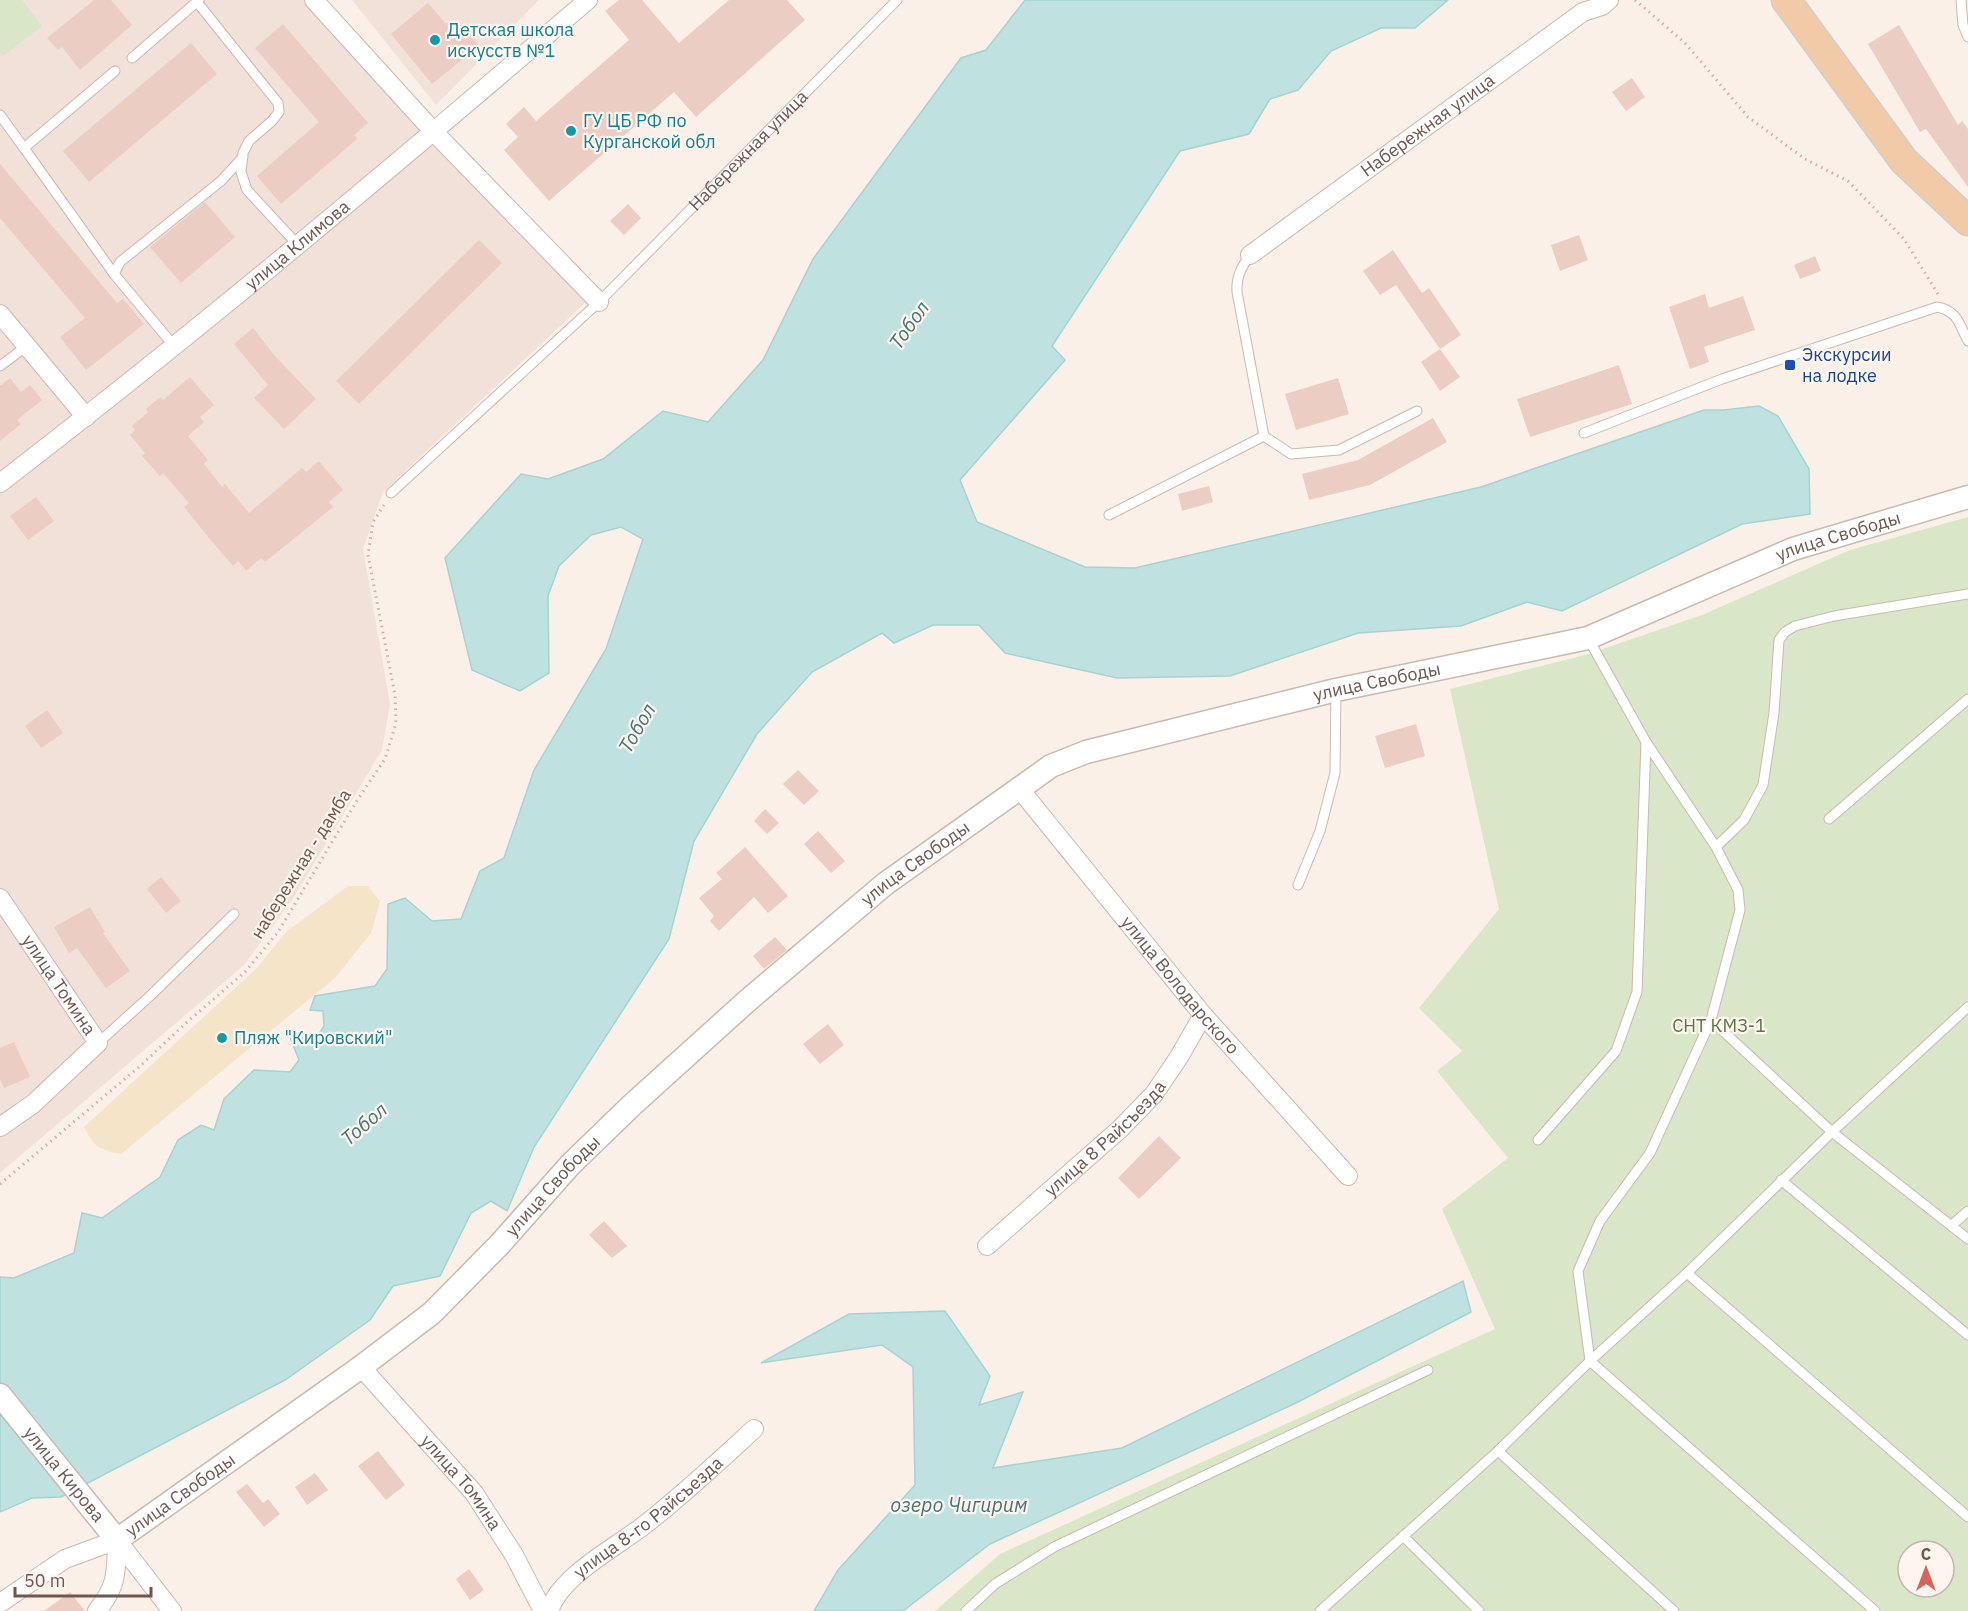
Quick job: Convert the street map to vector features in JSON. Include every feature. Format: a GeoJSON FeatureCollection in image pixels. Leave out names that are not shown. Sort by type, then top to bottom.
{"type":"FeatureCollection","features":[{"type":"Feature","properties":{"kind":"main road"},"geometry":{"type":"LineString","coordinates":[[1786,0],[1904,161],[1968,221]]}},
{"type":"Feature","properties":{"kind":"street"},"geometry":{"type":"LineString","coordinates":[[314,0],[434,132],[599,302]]}},
{"type":"Feature","properties":{"kind":"street","name":"улица Климова"},"geometry":{"type":"LineString","coordinates":[[0,483],[86,417],[298,245],[588,0]]}},
{"type":"Feature","properties":{"kind":"street","name":"Набережная улица"},"geometry":{"type":"LineString","coordinates":[[1250,255],[1583,12],[1602,6],[1609,0]]}},
{"type":"Feature","properties":{"kind":"street"},"geometry":{"type":"LineString","coordinates":[[0,314],[86,417]]}},
{"type":"Feature","properties":{"kind":"street","name":"улица Свободы"},"geometry":{"type":"LineString","coordinates":[[97,1611],[107,1598],[114,1582],[117,1540],[432,1313],[500,1244],[570,1166],[746,1002],[885,884],[1051,766],[1086,752],[1336,690],[1588,638],[1793,549],[1968,497]]}},
{"type":"Feature","properties":{"kind":"street","name":"улица Володарского"},"geometry":{"type":"LineString","coordinates":[[1018,788],[1203,1015],[1348,1176]]}},
{"type":"Feature","properties":{"kind":"street","name":"улица Томина"},"geometry":{"type":"LineString","coordinates":[[0,898],[98,1043]]}},
{"type":"Feature","properties":{"kind":"street","name":"улица 8 Райсъезда"},"geometry":{"type":"LineString","coordinates":[[987,1246],[1120,1129],[1154,1094],[1203,1015]]}},
{"type":"Feature","properties":{"kind":"street"},"geometry":{"type":"LineString","coordinates":[[0,1127],[33,1104],[98,1043]]}},
{"type":"Feature","properties":{"kind":"street","name":"улица Томина"},"geometry":{"type":"LineString","coordinates":[[361,1366],[474,1493],[514,1555],[543,1611]]}},
{"type":"Feature","properties":{"kind":"street","name":"улица Кирова"},"geometry":{"type":"LineString","coordinates":[[0,1395],[172,1611]]}},
{"type":"Feature","properties":{"kind":"street","name":"улица 8-го Райсъезда"},"geometry":{"type":"LineString","coordinates":[[549,1611],[557,1596],[577,1573],[650,1520],[699,1480],[754,1429]]}},
{"type":"Feature","properties":{"kind":"street"},"geometry":{"type":"LineString","coordinates":[[0,1603],[65,1559],[117,1540]]}},
{"type":"Feature","properties":{"kind":"lane","name":"Набережная улица"},"geometry":{"type":"LineString","coordinates":[[391,493],[599,302],[897,0]]}},
{"type":"Feature","properties":{"kind":"lane"},"geometry":{"type":"LineString","coordinates":[[1960,0],[1963,25],[1968,37]]}},
{"type":"Feature","properties":{"kind":"lane"},"geometry":{"type":"LineString","coordinates":[[132,58],[198,1],[278,103],[279,112],[249,141],[243,157],[242,172],[247,190],[298,245]]}},
{"type":"Feature","properties":{"kind":"lane"},"geometry":{"type":"LineString","coordinates":[[24,147],[115,71]]}},
{"type":"Feature","properties":{"kind":"lane"},"geometry":{"type":"LineString","coordinates":[[0,115],[114,274],[174,345]]}},
{"type":"Feature","properties":{"kind":"lane"},"geometry":{"type":"LineString","coordinates":[[114,274],[120,262],[221,181],[243,157]]}},
{"type":"Feature","properties":{"kind":"lane"},"geometry":{"type":"LineString","coordinates":[[1250,255],[1239,271],[1236,281],[1264,436],[1291,454],[1339,450],[1417,411]]}},
{"type":"Feature","properties":{"kind":"lane"},"geometry":{"type":"LineString","coordinates":[[1584,433],[1733,375],[1937,307],[1954,313],[1968,341]]}},
{"type":"Feature","properties":{"kind":"lane"},"geometry":{"type":"LineString","coordinates":[[0,366],[27,345]]}},
{"type":"Feature","properties":{"kind":"lane"},"geometry":{"type":"LineString","coordinates":[[1109,515],[1264,436]]}},
{"type":"Feature","properties":{"kind":"lane"},"geometry":{"type":"LineString","coordinates":[[1716,848],[1744,820],[1763,785],[1774,713],[1779,640],[1785,632],[1795,626],[1834,616],[1968,594]]}},
{"type":"Feature","properties":{"kind":"lane"},"geometry":{"type":"LineString","coordinates":[[1588,638],[1646,742],[1716,848],[1738,890],[1740,910],[1711,1020],[1650,1153],[1600,1221],[1578,1271],[1590,1361],[1875,1611]]}},
{"type":"Feature","properties":{"kind":"lane"},"geometry":{"type":"LineString","coordinates":[[1298,885],[1320,831],[1335,773],[1336,690]]}},
{"type":"Feature","properties":{"kind":"lane"},"geometry":{"type":"LineString","coordinates":[[1829,819],[1968,699]]}},
{"type":"Feature","properties":{"kind":"lane"},"geometry":{"type":"LineString","coordinates":[[1538,1140],[1616,1051],[1637,992],[1646,742]]}},
{"type":"Feature","properties":{"kind":"lane"},"geometry":{"type":"LineString","coordinates":[[98,1043],[234,914]]}},
{"type":"Feature","properties":{"kind":"lane"},"geometry":{"type":"LineString","coordinates":[[1320,1611],[1498,1451],[1590,1361],[1687,1273],[1781,1180],[1968,1007]]}},
{"type":"Feature","properties":{"kind":"lane"},"geometry":{"type":"LineString","coordinates":[[1711,1020],[1832,1132],[1968,1239]]}},
{"type":"Feature","properties":{"kind":"lane"},"geometry":{"type":"LineString","coordinates":[[1781,1180],[1968,1335]]}},
{"type":"Feature","properties":{"kind":"lane"},"geometry":{"type":"LineString","coordinates":[[1952,1226],[1968,1211]]}},
{"type":"Feature","properties":{"kind":"lane"},"geometry":{"type":"LineString","coordinates":[[1687,1273],[1968,1517]]}},
{"type":"Feature","properties":{"kind":"lane"},"geometry":{"type":"LineString","coordinates":[[966,1611],[995,1584],[1054,1547],[1428,1370]]}},
{"type":"Feature","properties":{"kind":"lane"},"geometry":{"type":"LineString","coordinates":[[1498,1451],[1674,1611]]}},
{"type":"Feature","properties":{"kind":"lane"},"geometry":{"type":"LineString","coordinates":[[1403,1536],[1479,1611]]}},
{"type":"Feature","properties":{"kind":"path"},"geometry":{"type":"LineString","coordinates":[[1635,0],[1685,43],[1748,117],[1805,159],[1848,181],[1904,239],[1948,309]]}},
{"type":"Feature","properties":{"kind":"path","name":"набережная - дамба"},"geometry":{"type":"LineString","coordinates":[[0,1184],[131,1074],[245,972],[279,932],[358,799],[385,759],[396,723],[395,695],[368,555],[373,522],[391,493]]}},
{"type":"Feature","properties":{"kind":"shaded area"},"geometry":{"type":"Polygon","coordinates":[[[0,0],[306,0],[588,300],[383,492],[363,549],[390,704],[382,750],[292,900],[244,965],[0,1173],[0,0]]]}},
{"type":"Feature","properties":{"kind":"shaded area"},"geometry":{"type":"Polygon","coordinates":[[[352,0],[539,0],[436,105],[352,0]]]}},
{"type":"Feature","properties":{"kind":"green space"},"geometry":{"type":"Polygon","coordinates":[[[0,0],[22,0],[42,26],[3,56],[0,52],[0,0]]]}},
{"type":"Feature","properties":{"kind":"green space","name":"СНТ КМЗ-1"},"geometry":{"type":"Polygon","coordinates":[[[1968,517],[1968,1611],[935,1611],[1000,1554],[1495,1329],[1442,1209],[1508,1158],[1437,1071],[1462,1051],[1419,1008],[1499,909],[1450,689],[1585,655],[1702,615],[1850,550],[1968,517]]]}},
{"type":"Feature","properties":{"kind":"sand","name":"Пляж \"Кировский\""},"geometry":{"type":"Polygon","coordinates":[[[348,886],[368,886],[380,902],[371,933],[335,978],[121,1154],[102,1149],[94,1143],[84,1127],[257,968],[286,932],[348,886]]]}},
{"type":"Feature","properties":{"kind":"water","name":"Тобол"},"geometry":{"type":"Polygon","coordinates":[[[1025,0],[1448,0],[1415,28],[1381,28],[1331,51],[1298,90],[1270,99],[1249,134],[1180,151],[1052,346],[1065,360],[960,480],[977,522],[1085,567],[1135,568],[1481,487],[1704,410],[1759,406],[1778,416],[1809,469],[1810,514],[1742,524],[1562,611],[1527,602],[1461,626],[1358,633],[1230,676],[1117,678],[1005,653],[979,625],[933,625],[894,643],[882,633],[812,672],[757,734],[694,841],[669,939],[534,1147],[507,1211],[491,1201],[471,1213],[440,1276],[393,1286],[370,1320],[285,1380],[61,1497],[32,1498],[0,1512],[0,1277],[14,1278],[74,1253],[82,1213],[102,1218],[160,1177],[178,1140],[201,1125],[214,1130],[224,1099],[254,1070],[290,1072],[299,1060],[289,1035],[315,1040],[324,1026],[323,1011],[310,1010],[315,996],[375,986],[387,969],[388,904],[405,898],[432,921],[461,919],[480,871],[504,858],[534,770],[606,649],[643,539],[621,527],[591,535],[559,566],[548,596],[549,673],[520,691],[472,670],[445,558],[521,474],[548,479],[603,459],[663,411],[708,422],[763,360],[813,259],[961,58],[986,50],[1025,0]]]}},
{"type":"Feature","properties":{"kind":"water","name":"озеро Чигирим"},"geometry":{"type":"Polygon","coordinates":[[[1463,1281],[1471,1312],[1296,1403],[990,1544],[903,1611],[814,1611],[838,1570],[915,1485],[913,1367],[882,1345],[761,1363],[849,1314],[945,1311],[990,1376],[979,1405],[1023,1392],[993,1468],[1122,1448],[1463,1281]]]}},
{"type":"Feature","properties":{"kind":"building"},"geometry":{"type":"Polygon","coordinates":[[[94,0],[111,0],[132,25],[80,70],[62,47],[58,50],[47,38],[94,0]]]}},
{"type":"Feature","properties":{"kind":"building"},"geometry":{"type":"Polygon","coordinates":[[[619,0],[642,0],[679,43],[729,0],[787,0],[805,20],[696,117],[674,92],[549,201],[504,150],[518,137],[506,124],[524,107],[536,121],[629,40],[605,11],[619,0]]]}},
{"type":"Feature","properties":{"kind":"building","name":"Детская школа искусств №1"},"geometry":{"type":"Polygon","coordinates":[[[428,3],[446,24],[449,22],[455,29],[462,24],[479,46],[432,84],[391,34],[428,3]]]}},
{"type":"Feature","properties":{"kind":"building"},"geometry":{"type":"Polygon","coordinates":[[[283,24],[368,123],[354,135],[357,139],[281,204],[257,176],[319,122],[255,48],[283,24]]]}},
{"type":"Feature","properties":{"kind":"building"},"geometry":{"type":"Polygon","coordinates":[[[1899,25],[1958,125],[1962,121],[1968,129],[1968,187],[1926,129],[1920,132],[1868,44],[1899,25]]]}},
{"type":"Feature","properties":{"kind":"building"},"geometry":{"type":"Polygon","coordinates":[[[191,43],[217,74],[89,182],[63,151],[191,43]]]}},
{"type":"Feature","properties":{"kind":"building"},"geometry":{"type":"Polygon","coordinates":[[[1632,78],[1645,97],[1626,111],[1612,92],[1632,78]]]}},
{"type":"Feature","properties":{"kind":"building"},"geometry":{"type":"Polygon","coordinates":[[[0,164],[117,303],[123,299],[144,324],[86,370],[60,337],[85,318],[0,218],[0,164]]]}},
{"type":"Feature","properties":{"kind":"building"},"geometry":{"type":"Polygon","coordinates":[[[205,202],[235,237],[181,283],[150,247],[205,202]]]}},
{"type":"Feature","properties":{"kind":"building"},"geometry":{"type":"Polygon","coordinates":[[[628,204],[641,218],[624,235],[610,221],[628,204]]]}},
{"type":"Feature","properties":{"kind":"building"},"geometry":{"type":"Polygon","coordinates":[[[1579,235],[1588,260],[1560,271],[1551,245],[1579,235]]]}},
{"type":"Feature","properties":{"kind":"building"},"geometry":{"type":"Polygon","coordinates":[[[479,240],[502,263],[359,404],[336,381],[479,240]]]}},
{"type":"Feature","properties":{"kind":"building"},"geometry":{"type":"Polygon","coordinates":[[[1393,250],[1422,293],[1429,288],[1461,335],[1440,349],[1396,285],[1380,295],[1363,271],[1393,250]]]}},
{"type":"Feature","properties":{"kind":"building"},"geometry":{"type":"Polygon","coordinates":[[[1815,256],[1821,271],[1800,279],[1794,265],[1815,256]]]}},
{"type":"Feature","properties":{"kind":"building"},"geometry":{"type":"Polygon","coordinates":[[[1705,294],[1709,308],[1743,296],[1755,330],[1704,347],[1709,362],[1690,369],[1669,307],[1705,294]]]}},
{"type":"Feature","properties":{"kind":"building"},"geometry":{"type":"Polygon","coordinates":[[[253,328],[275,356],[316,399],[284,429],[254,398],[268,385],[234,344],[253,328]]]}},
{"type":"Feature","properties":{"kind":"building"},"geometry":{"type":"Polygon","coordinates":[[[1440,349],[1460,377],[1440,391],[1421,362],[1440,349]]]}},
{"type":"Feature","properties":{"kind":"building"},"geometry":{"type":"Polygon","coordinates":[[[1619,365],[1632,404],[1530,437],[1517,399],[1619,365]]]}},
{"type":"Feature","properties":{"kind":"building"},"geometry":{"type":"Polygon","coordinates":[[[190,377],[214,405],[200,417],[204,422],[188,436],[208,460],[204,464],[222,487],[225,484],[249,513],[302,468],[306,472],[319,461],[343,490],[329,502],[333,507],[265,562],[261,558],[246,571],[238,561],[233,566],[209,538],[184,507],[189,503],[163,473],[160,476],[142,456],[145,453],[130,435],[135,430],[132,426],[148,412],[146,409],[160,397],[163,400],[190,377]]]}},
{"type":"Feature","properties":{"kind":"building"},"geometry":{"type":"Polygon","coordinates":[[[10,378],[21,392],[30,385],[42,400],[17,420],[21,424],[0,441],[0,386],[10,378]]]}},
{"type":"Feature","properties":{"kind":"building"},"geometry":{"type":"Polygon","coordinates":[[[1338,378],[1349,414],[1296,430],[1285,394],[1338,378]]]}},
{"type":"Feature","properties":{"kind":"building"},"geometry":{"type":"Polygon","coordinates":[[[1433,418],[1447,442],[1370,485],[1309,500],[1302,474],[1358,460],[1433,418]]]}},
{"type":"Feature","properties":{"kind":"building"},"geometry":{"type":"Polygon","coordinates":[[[1209,486],[1213,502],[1182,511],[1178,494],[1209,486]]]}},
{"type":"Feature","properties":{"kind":"building"},"geometry":{"type":"Polygon","coordinates":[[[36,497],[54,521],[28,540],[10,516],[36,497]]]}},
{"type":"Feature","properties":{"kind":"building"},"geometry":{"type":"Polygon","coordinates":[[[47,710],[63,733],[41,748],[25,726],[47,710]]]}},
{"type":"Feature","properties":{"kind":"building"},"geometry":{"type":"Polygon","coordinates":[[[1416,724],[1425,756],[1385,768],[1375,736],[1416,724]]]}},
{"type":"Feature","properties":{"kind":"building"},"geometry":{"type":"Polygon","coordinates":[[[798,770],[819,791],[804,805],[783,784],[798,770]]]}},
{"type":"Feature","properties":{"kind":"building"},"geometry":{"type":"Polygon","coordinates":[[[765,809],[779,823],[767,834],[754,821],[765,809]]]}},
{"type":"Feature","properties":{"kind":"building"},"geometry":{"type":"Polygon","coordinates":[[[818,831],[845,861],[831,873],[804,844],[818,831]]]}},
{"type":"Feature","properties":{"kind":"building"},"geometry":{"type":"Polygon","coordinates":[[[745,847],[788,896],[768,913],[754,897],[719,931],[710,921],[714,916],[699,898],[722,879],[716,873],[745,847]]]}},
{"type":"Feature","properties":{"kind":"building"},"geometry":{"type":"Polygon","coordinates":[[[161,877],[181,901],[166,913],[147,889],[161,877]]]}},
{"type":"Feature","properties":{"kind":"building"},"geometry":{"type":"Polygon","coordinates":[[[90,907],[105,932],[103,933],[130,971],[106,988],[77,948],[69,953],[54,927],[90,907]]]}},
{"type":"Feature","properties":{"kind":"building"},"geometry":{"type":"Polygon","coordinates":[[[775,937],[787,950],[764,969],[753,956],[775,937]]]}},
{"type":"Feature","properties":{"kind":"building"},"geometry":{"type":"Polygon","coordinates":[[[828,1024],[844,1045],[820,1064],[803,1044],[828,1024]]]}},
{"type":"Feature","properties":{"kind":"building"},"geometry":{"type":"Polygon","coordinates":[[[14,1042],[30,1077],[4,1088],[0,1079],[0,1048],[14,1042]]]}},
{"type":"Feature","properties":{"kind":"building"},"geometry":{"type":"Polygon","coordinates":[[[1159,1136],[1181,1158],[1139,1199],[1118,1178],[1159,1136]]]}},
{"type":"Feature","properties":{"kind":"building"},"geometry":{"type":"Polygon","coordinates":[[[604,1221],[627,1246],[612,1258],[589,1235],[604,1221]]]}},
{"type":"Feature","properties":{"kind":"building"},"geometry":{"type":"Polygon","coordinates":[[[378,1451],[405,1485],[386,1500],[358,1466],[378,1451]]]}},
{"type":"Feature","properties":{"kind":"building"},"geometry":{"type":"Polygon","coordinates":[[[315,1473],[328,1490],[307,1505],[295,1487],[315,1473]]]}},
{"type":"Feature","properties":{"kind":"building"},"geometry":{"type":"Polygon","coordinates":[[[247,1484],[263,1503],[268,1499],[280,1514],[264,1527],[236,1492],[247,1484]]]}},
{"type":"Feature","properties":{"kind":"building"},"geometry":{"type":"Polygon","coordinates":[[[469,1569],[484,1590],[470,1600],[456,1579],[469,1569]]]}},
{"type":"Feature","properties":{"kind":"building"},"geometry":{"type":"Polygon","coordinates":[[[70,1592],[85,1611],[44,1611],[70,1592]]]}},
{"type":"Feature","properties":{"kind":"place","name":"Детская школа искусств №1"},"geometry":{"type":"Point","coordinates":[435,40]}},
{"type":"Feature","properties":{"kind":"place","name":"ГУ ЦБ РФ по Курганской обл"},"geometry":{"type":"Point","coordinates":[571,131]}},
{"type":"Feature","properties":{"kind":"place","name":"Экскурсии на лодке"},"geometry":{"type":"Point","coordinates":[1790,365]}},
{"type":"Feature","properties":{"kind":"place","name":"Пляж \"Кировский\""},"geometry":{"type":"Point","coordinates":[222,1038]}}]}
